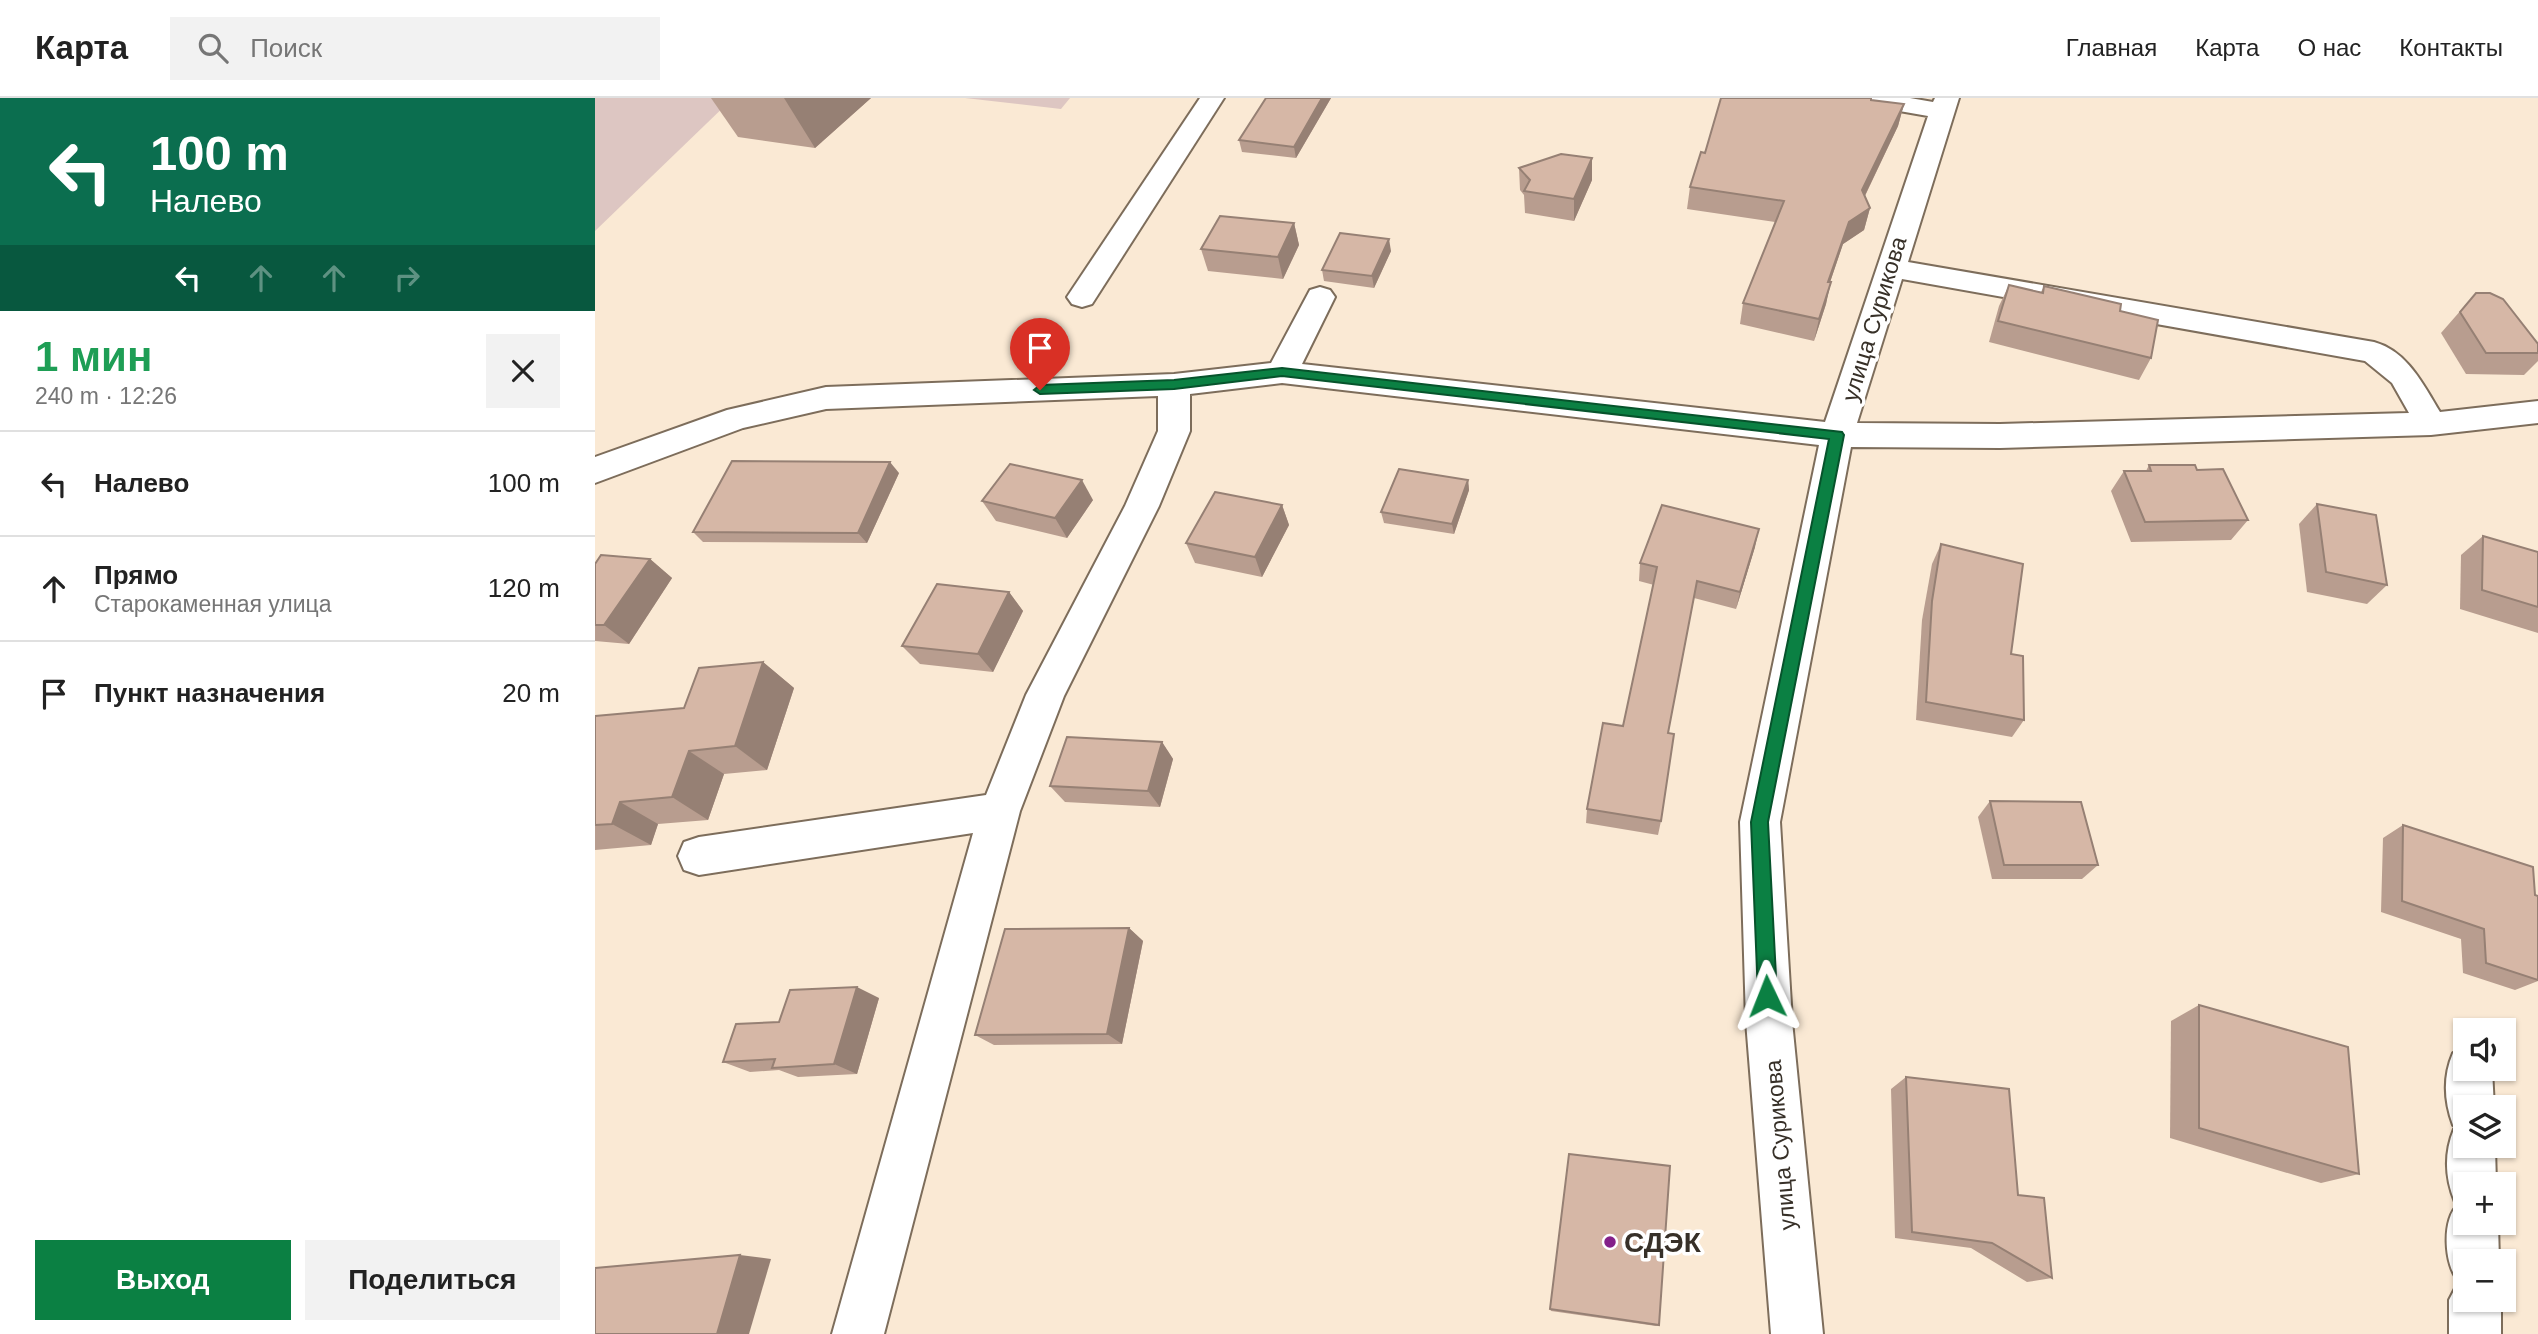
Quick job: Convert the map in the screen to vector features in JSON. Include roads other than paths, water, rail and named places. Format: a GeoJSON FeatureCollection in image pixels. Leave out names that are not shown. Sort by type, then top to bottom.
{"type":"FeatureCollection","features":[{"type":"Feature","properties":{"kind":"street"},"geometry":{"type":"LineString","coordinates":[[1081,297],[1212,98]]}},
{"type":"Feature","properties":{"kind":"street"},"geometry":{"type":"LineString","coordinates":[[1865,98],[1944,105]]}},
{"type":"Feature","properties":{"kind":"street","name":"улица Сурикова"},"geometry":{"type":"LineString","coordinates":[[1797,1334],[1769,1021],[1760,822],[1837,435],[1944,105]]}},
{"type":"Feature","properties":{"kind":"street"},"geometry":{"type":"LineString","coordinates":[[1889,268],[2374,352],[2403,376],[2431,424]]}},
{"type":"Feature","properties":{"kind":"street"},"geometry":{"type":"LineString","coordinates":[[1282,372],[1320,297]]}},
{"type":"Feature","properties":{"kind":"street"},"geometry":{"type":"LineString","coordinates":[[595,471],[649,448],[739,418],[826,398],[1174,384],[1282,372],[1837,435],[2000,436],[2431,424],[2538,412]]}},
{"type":"Feature","properties":{"kind":"street"},"geometry":{"type":"LineString","coordinates":[[857,1334],[1000,811],[1045,695],[1142,506],[1174,431],[1174,384]]}},
{"type":"Feature","properties":{"kind":"street"},"geometry":{"type":"LineString","coordinates":[[699,856],[1000,811]]}},
{"type":"Feature","properties":{"kind":"street"},"geometry":{"type":"LineString","coordinates":[[2475,1312],[2475,1334]]}},
{"type":"Feature","properties":{"kind":"place","name":"СДЭК"},"geometry":{"type":"Point","coordinates":[1610,1242]}}]}
